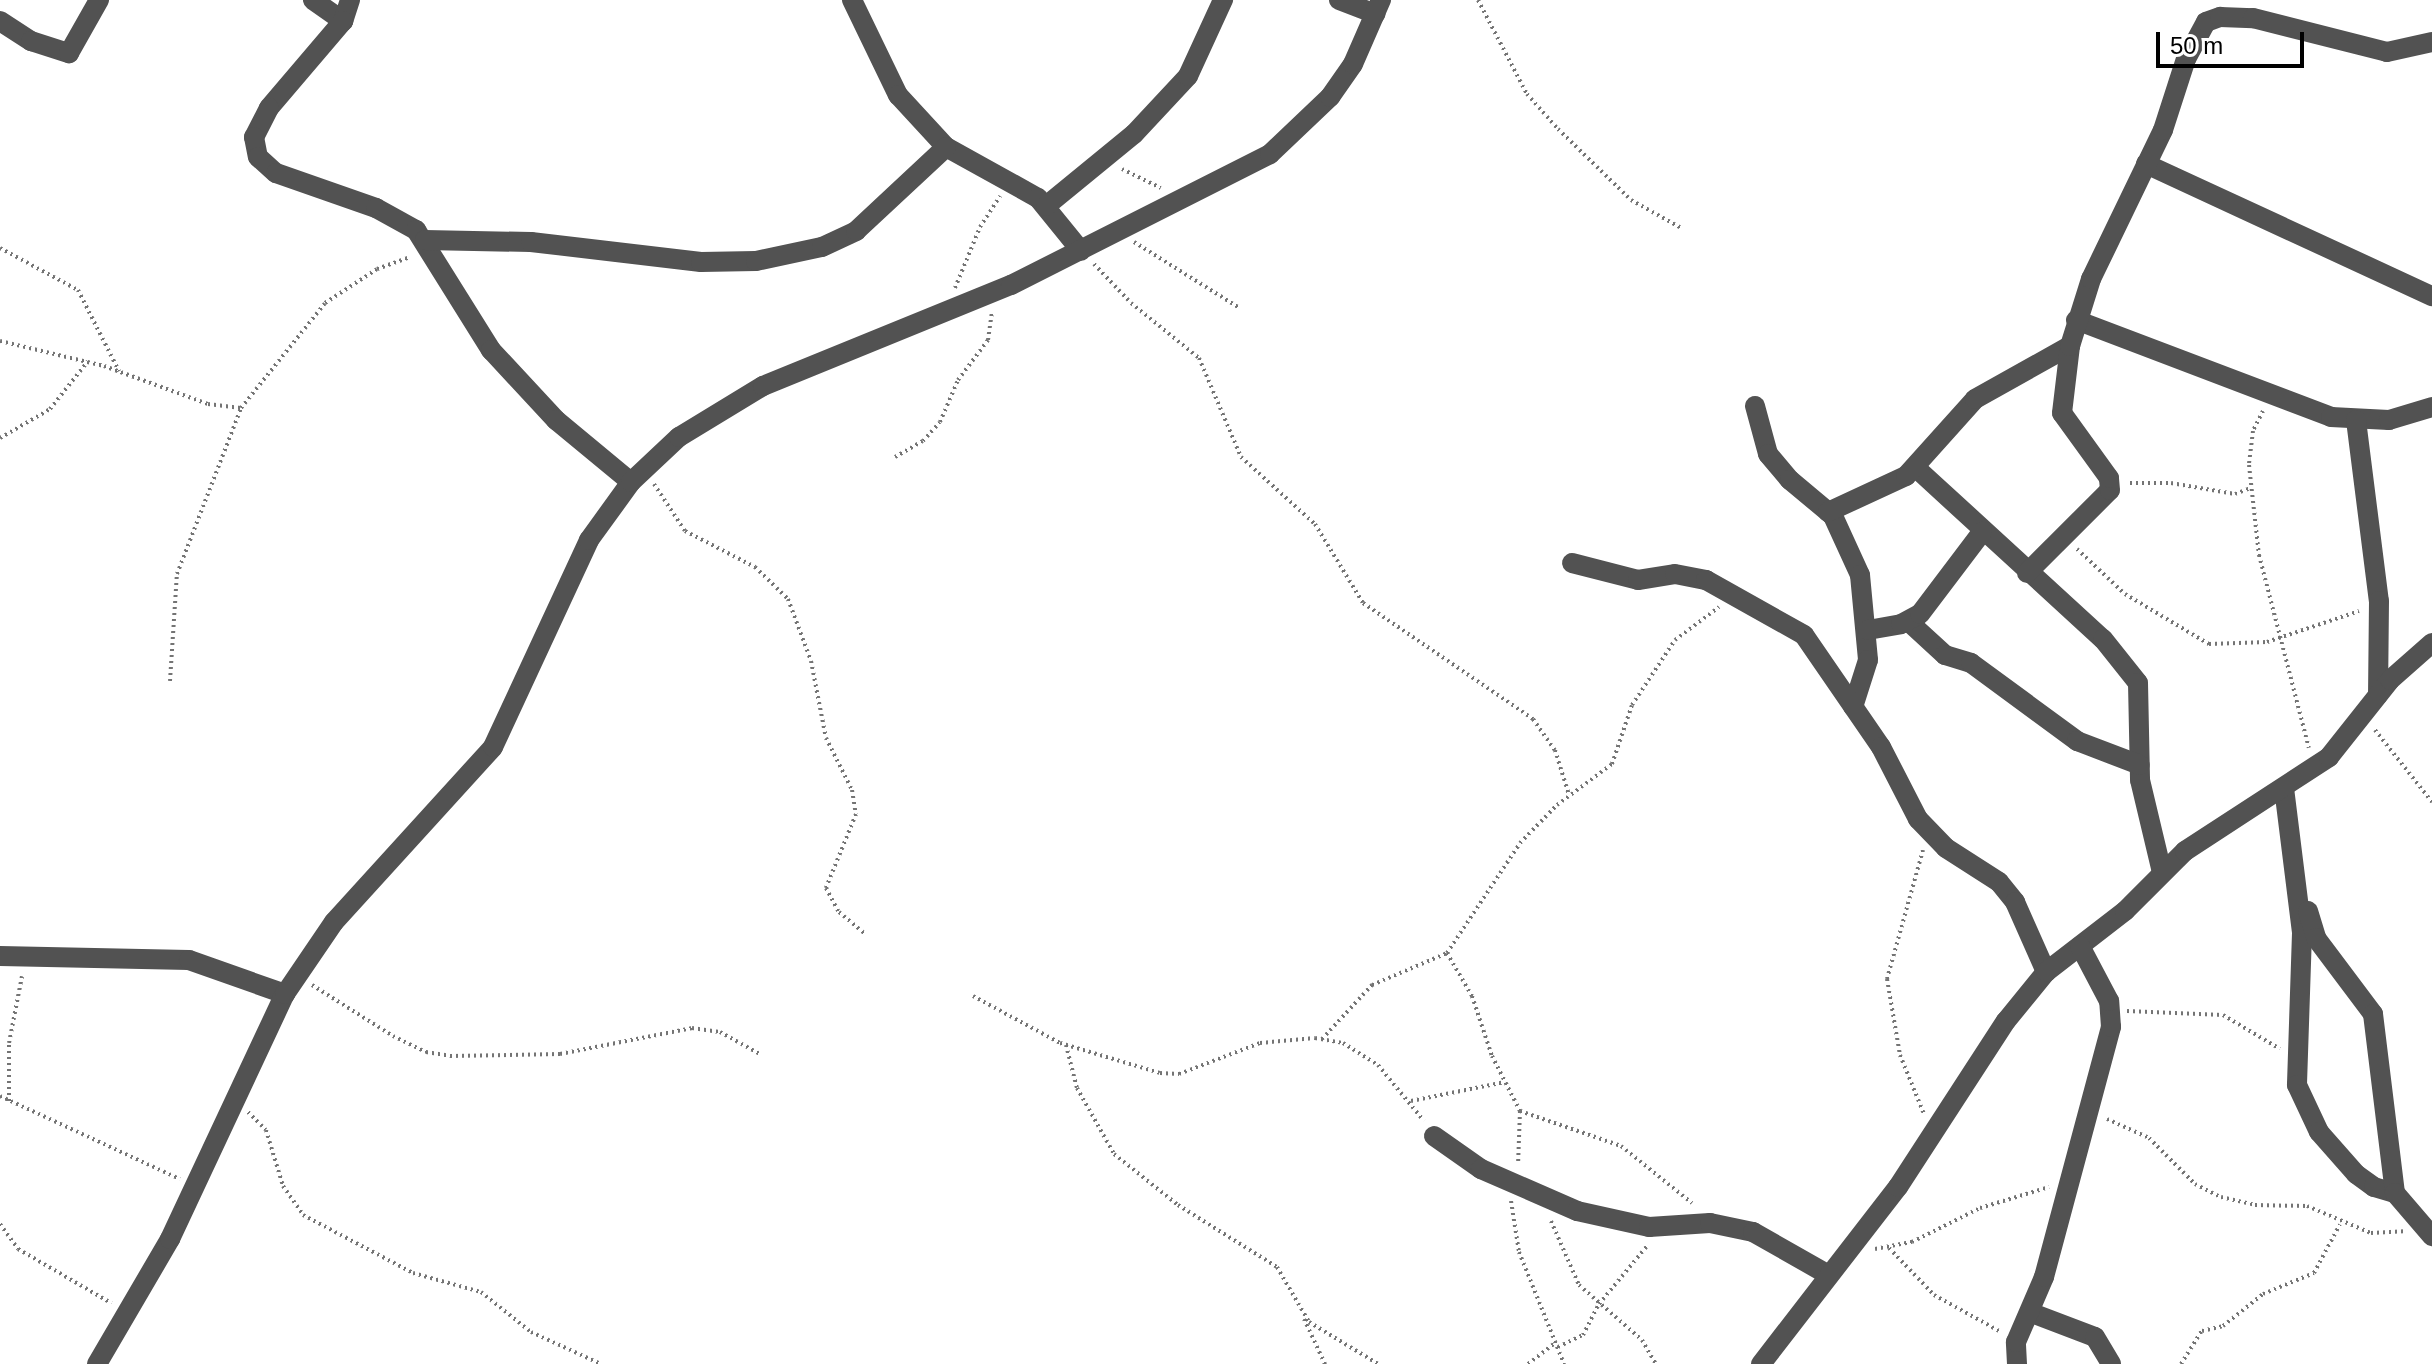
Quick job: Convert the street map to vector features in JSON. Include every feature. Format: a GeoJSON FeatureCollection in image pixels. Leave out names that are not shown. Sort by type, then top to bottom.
{"type":"FeatureCollection","features":[{"type":"Feature","properties":{"kind":"street"},"geometry":{"type":"LineString","coordinates":[[0,21],[54,52],[69,53],[99,0]]}},
{"type":"Feature","properties":{"kind":"street"},"geometry":{"type":"LineString","coordinates":[[313,0],[343,21]]}},
{"type":"Feature","properties":{"kind":"street"},"geometry":{"type":"LineString","coordinates":[[350,0],[343,21],[269,108],[254,148],[276,173],[396,216],[427,243],[491,350],[556,420],[638,475]]}},
{"type":"Feature","properties":{"kind":"street"},"geometry":{"type":"LineString","coordinates":[[852,0],[898,95],[946,147],[1046,206],[1081,251]]}},
{"type":"Feature","properties":{"kind":"street"},"geometry":{"type":"LineString","coordinates":[[1046,206],[1104,158],[1188,76],[1223,0]]}},
{"type":"Feature","properties":{"kind":"street"},"geometry":{"type":"LineString","coordinates":[[97,1364],[170,1239],[285,994],[359,893],[493,747],[589,540],[638,475],[715,412],[763,386],[992,293],[1270,154],[1299,131],[1353,64],[1378,7],[1339,0]]}},
{"type":"Feature","properties":{"kind":"street"},"geometry":{"type":"LineString","coordinates":[[2027,573],[2111,484],[2062,413],[2070,346],[2076,320],[2146,164],[2186,59],[2206,22],[2220,17],[2253,18],[2387,52],[2432,42]]}},
{"type":"Feature","properties":{"kind":"street"},"geometry":{"type":"LineString","coordinates":[[427,243],[531,242],[666,259],[756,261],[822,247],[856,231],[946,147]]}},
{"type":"Feature","properties":{"kind":"street"},"geometry":{"type":"LineString","coordinates":[[2146,164],[2432,296]]}},
{"type":"Feature","properties":{"kind":"street"},"geometry":{"type":"LineString","coordinates":[[2076,320],[2331,417],[2356,420],[2408,417],[2432,407]]}},
{"type":"Feature","properties":{"kind":"street"},"geometry":{"type":"LineString","coordinates":[[1828,512],[1883,489],[1915,467],[1975,399],[2070,346]]}},
{"type":"Feature","properties":{"kind":"street"},"geometry":{"type":"LineString","coordinates":[[1755,406],[1763,445],[1777,468],[1828,512],[1846,535],[1860,575],[1868,630],[1868,660],[1853,707]]}},
{"type":"Feature","properties":{"kind":"street"},"geometry":{"type":"LineString","coordinates":[[2356,420],[2379,601],[2378,695]]}},
{"type":"Feature","properties":{"kind":"street"},"geometry":{"type":"LineString","coordinates":[[1915,467],[1982,532],[2103,639],[2138,683],[2140,765],[2150,836],[2162,872]]}},
{"type":"Feature","properties":{"kind":"street"},"geometry":{"type":"LineString","coordinates":[[1868,630],[1909,622],[1934,601],[1982,532]]}},
{"type":"Feature","properties":{"kind":"street"},"geometry":{"type":"LineString","coordinates":[[1572,563],[1638,580],[1694,576],[1737,594],[1804,635],[1853,707],[1928,832],[2007,891],[2046,972]]}},
{"type":"Feature","properties":{"kind":"street"},"geometry":{"type":"LineString","coordinates":[[1909,622],[1945,655],[1971,663],[2077,741],[2140,765]]}},
{"type":"Feature","properties":{"kind":"street"},"geometry":{"type":"LineString","coordinates":[[1761,1364],[1827,1274],[1852,1247],[2006,1021],[2046,972],[2125,911],[2162,872],[2210,834],[2316,766],[2364,715],[2378,695],[2432,643]]}},
{"type":"Feature","properties":{"kind":"street"},"geometry":{"type":"LineString","coordinates":[[2284,788],[2295,873],[2303,986],[2297,1085],[2319,1132],[2364,1182],[2395,1193],[2426,1230]]}},
{"type":"Feature","properties":{"kind":"street"},"geometry":{"type":"LineString","coordinates":[[2295,873],[2316,938],[2373,1014],[2395,1193]]}},
{"type":"Feature","properties":{"kind":"street"},"geometry":{"type":"LineString","coordinates":[[2017,1364],[2018,1338],[2032,1313],[2112,1012],[2080,946]]}},
{"type":"Feature","properties":{"kind":"street"},"geometry":{"type":"LineString","coordinates":[[0,956],[30,960],[179,959],[285,994]]}},
{"type":"Feature","properties":{"kind":"street"},"geometry":{"type":"LineString","coordinates":[[1434,1136],[1512,1185],[1604,1219],[1660,1227],[1710,1223],[1753,1232],[1827,1274]]}},
{"type":"Feature","properties":{"kind":"street"},"geometry":{"type":"LineString","coordinates":[[2032,1313],[2095,1337],[2111,1364]]}},
{"type":"Feature","properties":{"kind":"path"},"geometry":{"type":"LineString","coordinates":[[1478,0],[1527,94],[1558,129],[1631,200],[1681,228]]}},
{"type":"Feature","properties":{"kind":"path"},"geometry":{"type":"LineString","coordinates":[[1104,158],[1165,190],[1191,195]]}},
{"type":"Feature","properties":{"kind":"path"},"geometry":{"type":"LineString","coordinates":[[946,313],[980,227],[1007,185]]}},
{"type":"Feature","properties":{"kind":"path"},"geometry":{"type":"LineString","coordinates":[[1119,231],[1238,307]]}},
{"type":"Feature","properties":{"kind":"path"},"geometry":{"type":"LineString","coordinates":[[170,681],[177,574],[241,408],[325,303],[377,269],[427,243]]}},
{"type":"Feature","properties":{"kind":"path"},"geometry":{"type":"LineString","coordinates":[[0,248],[78,290],[119,371]]}},
{"type":"Feature","properties":{"kind":"path"},"geometry":{"type":"LineString","coordinates":[[1081,251],[1131,303],[1199,358],[1241,457],[1315,524],[1363,603],[1533,719],[1555,750],[1569,795]]}},
{"type":"Feature","properties":{"kind":"path"},"geometry":{"type":"LineString","coordinates":[[895,457],[923,441],[940,422],[958,380],[981,354],[992,323],[992,293]]}},
{"type":"Feature","properties":{"kind":"path"},"geometry":{"type":"LineString","coordinates":[[0,341],[88,361],[208,404],[241,408]]}},
{"type":"Feature","properties":{"kind":"path"},"geometry":{"type":"LineString","coordinates":[[0,438],[50,409],[88,361]]}},
{"type":"Feature","properties":{"kind":"path"},"geometry":{"type":"LineString","coordinates":[[2271,394],[2253,431],[2251,488],[2279,638],[2316,766]]}},
{"type":"Feature","properties":{"kind":"path"},"geometry":{"type":"LineString","coordinates":[[638,475],[685,531],[755,567],[788,599],[811,661],[826,738],[852,790],[856,814],[826,888],[839,912],[866,935]]}},
{"type":"Feature","properties":{"kind":"path"},"geometry":{"type":"LineString","coordinates":[[2111,484],[2171,483],[2235,494],[2251,488]]}},
{"type":"Feature","properties":{"kind":"path"},"geometry":{"type":"LineString","coordinates":[[2064,536],[2125,594],[2197,638],[2227,647],[2279,638],[2379,601]]}},
{"type":"Feature","properties":{"kind":"path"},"geometry":{"type":"LineString","coordinates":[[1322,1039],[1372,985],[1447,953],[1520,843],[1569,795],[1612,764],[1632,705],[1675,640],[1737,594]]}},
{"type":"Feature","properties":{"kind":"path"},"geometry":{"type":"LineString","coordinates":[[2364,715],[2432,802]]}},
{"type":"Feature","properties":{"kind":"path"},"geometry":{"type":"LineString","coordinates":[[1928,832],[1887,979],[1900,1055],[1932,1131]]}},
{"type":"Feature","properties":{"kind":"path"},"geometry":{"type":"LineString","coordinates":[[1447,953],[1472,996],[1505,1082],[1520,1111],[1522,1148],[1512,1185],[1513,1231],[1564,1364]]}},
{"type":"Feature","properties":{"kind":"path"},"geometry":{"type":"LineString","coordinates":[[9,1101],[9,1043],[17,986],[30,960]]}},
{"type":"Feature","properties":{"kind":"path"},"geometry":{"type":"LineString","coordinates":[[297,975],[426,1052],[481,1058],[560,1054],[692,1028],[720,1032],[760,1054]]}},
{"type":"Feature","properties":{"kind":"path"},"geometry":{"type":"LineString","coordinates":[[973,996],[1066,1045],[1179,1074],[1260,1043],[1322,1039],[1366,1055],[1411,1101],[1434,1136]]}},
{"type":"Feature","properties":{"kind":"path"},"geometry":{"type":"LineString","coordinates":[[2112,1012],[2223,1015],[2242,1022],[2299,1063]]}},
{"type":"Feature","properties":{"kind":"path"},"geometry":{"type":"LineString","coordinates":[[1066,1045],[1077,1088],[1114,1154],[1178,1205],[1277,1267],[1325,1364]]}},
{"type":"Feature","properties":{"kind":"path"},"geometry":{"type":"LineString","coordinates":[[1411,1101],[1505,1082]]}},
{"type":"Feature","properties":{"kind":"path"},"geometry":{"type":"LineString","coordinates":[[0,1096],[193,1185]]}},
{"type":"Feature","properties":{"kind":"path"},"geometry":{"type":"LineString","coordinates":[[233,1101],[266,1130],[283,1186],[303,1215],[413,1273],[481,1292],[531,1332],[601,1364]]}},
{"type":"Feature","properties":{"kind":"path"},"geometry":{"type":"LineString","coordinates":[[1520,1111],[1621,1146],[1710,1223]]}},
{"type":"Feature","properties":{"kind":"path"},"geometry":{"type":"LineString","coordinates":[[2086,1111],[2149,1138],[2195,1184],[2221,1197],[2255,1205],[2307,1206],[2340,1224],[2393,1234],[2426,1230]]}},
{"type":"Feature","properties":{"kind":"path"},"geometry":{"type":"LineString","coordinates":[[1852,1247],[1889,1248],[1936,1232],[1980,1208],[2036,1189],[2068,1186]]}},
{"type":"Feature","properties":{"kind":"path"},"geometry":{"type":"LineString","coordinates":[[1540,1196],[1569,1267],[1599,1304],[1642,1340],[1656,1364]]}},
{"type":"Feature","properties":{"kind":"path"},"geometry":{"type":"LineString","coordinates":[[0,1224],[18,1249],[127,1312]]}},
{"type":"Feature","properties":{"kind":"path"},"geometry":{"type":"LineString","coordinates":[[2181,1364],[2202,1331],[2223,1326],[2263,1294],[2314,1273],[2340,1224]]}},
{"type":"Feature","properties":{"kind":"path"},"geometry":{"type":"LineString","coordinates":[[1528,1364],[1557,1345],[1583,1335],[1599,1304],[1660,1227]]}},
{"type":"Feature","properties":{"kind":"path"},"geometry":{"type":"LineString","coordinates":[[1889,1248],[1934,1295],[1975,1321],[2018,1338]]}},
{"type":"Feature","properties":{"kind":"path"},"geometry":{"type":"LineString","coordinates":[[1302,1314],[1378,1364]]}}]}
